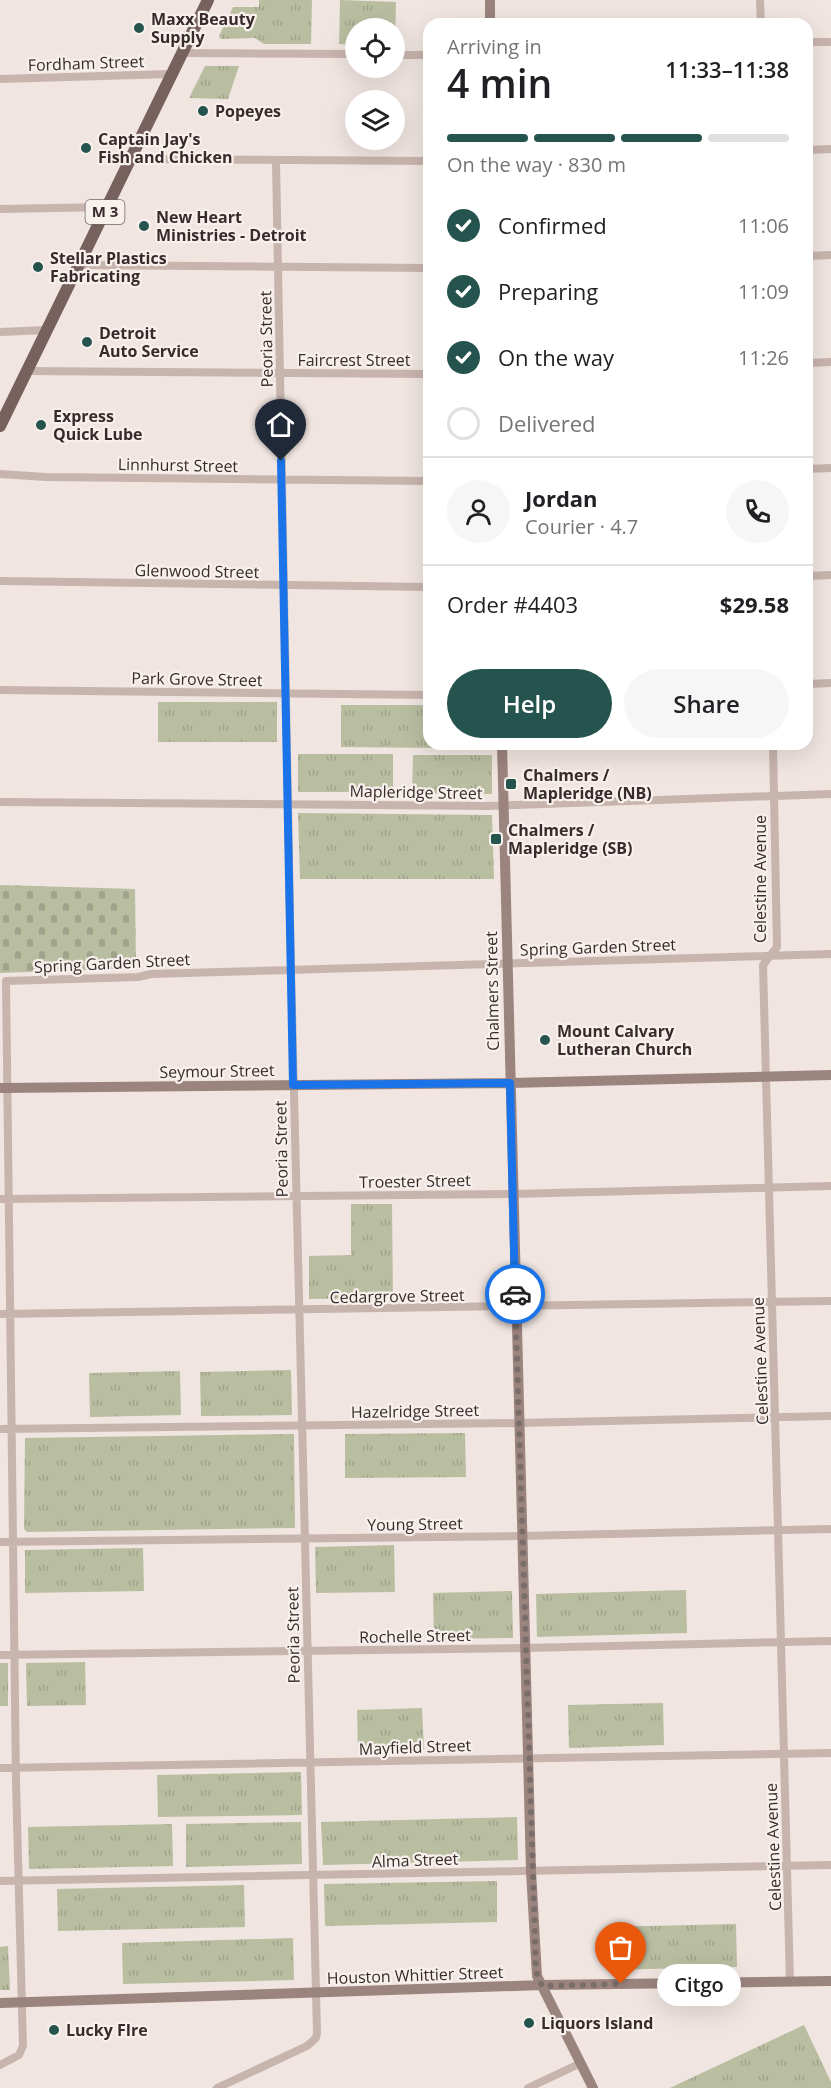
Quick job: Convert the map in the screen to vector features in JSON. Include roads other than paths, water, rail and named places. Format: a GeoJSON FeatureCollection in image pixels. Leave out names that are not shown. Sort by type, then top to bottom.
{"type":"FeatureCollection","features":[{"type":"Feature","properties":{"kind":"main road","name":"M 3"},"geometry":{"type":"LineString","coordinates":[[0,426],[208,0]]}},
{"type":"Feature","properties":{"kind":"street"},"geometry":{"type":"LineString","coordinates":[[490,0],[490,18]]}},
{"type":"Feature","properties":{"kind":"street"},"geometry":{"type":"LineString","coordinates":[[760,0],[760,18]]}},
{"type":"Feature","properties":{"kind":"street"},"geometry":{"type":"LineString","coordinates":[[813,42],[831,42]]}},
{"type":"Feature","properties":{"kind":"street"},"geometry":{"type":"LineString","coordinates":[[182,53],[345,54]]}},
{"type":"Feature","properties":{"kind":"street"},"geometry":{"type":"LineString","coordinates":[[405,55],[423,55]]}},
{"type":"Feature","properties":{"kind":"street","name":"Fordham Street"},"geometry":{"type":"LineString","coordinates":[[0,79],[172,74]]}},
{"type":"Feature","properties":{"kind":"street"},"geometry":{"type":"LineString","coordinates":[[813,150],[831,149]]}},
{"type":"Feature","properties":{"kind":"street"},"geometry":{"type":"LineString","coordinates":[[131,159],[423,161]]}},
{"type":"Feature","properties":{"kind":"street","name":"Peoria Street"},"geometry":{"type":"LineString","coordinates":[[237,2079],[307,2046],[316,2038],[287,804],[276,160]]}},
{"type":"Feature","properties":{"kind":"street"},"geometry":{"type":"LineString","coordinates":[[0,209],[107,207]]}},
{"type":"Feature","properties":{"kind":"street"},"geometry":{"type":"LineString","coordinates":[[813,256],[831,255]]}},
{"type":"Feature","properties":{"kind":"street"},"geometry":{"type":"LineString","coordinates":[[79,265],[423,268]]}},
{"type":"Feature","properties":{"kind":"street"},"geometry":{"type":"LineString","coordinates":[[0,332],[47,330]]}},
{"type":"Feature","properties":{"kind":"street"},"geometry":{"type":"LineString","coordinates":[[813,363],[831,362]]}},
{"type":"Feature","properties":{"kind":"street","name":"Faircrest Street"},"geometry":{"type":"LineString","coordinates":[[27,371],[423,374]]}},
{"type":"Feature","properties":{"kind":"street"},"geometry":{"type":"LineString","coordinates":[[813,469],[831,468]]}},
{"type":"Feature","properties":{"kind":"street","name":"Linnhurst Street"},"geometry":{"type":"LineString","coordinates":[[0,474],[46,477],[423,481]]}},
{"type":"Feature","properties":{"kind":"street"},"geometry":{"type":"LineString","coordinates":[[813,576],[831,575]]}},
{"type":"Feature","properties":{"kind":"street","name":"Glenwood Street"},"geometry":{"type":"LineString","coordinates":[[0,581],[423,587]]}},
{"type":"Feature","properties":{"kind":"street"},"geometry":{"type":"LineString","coordinates":[[813,684],[831,683]]}},
{"type":"Feature","properties":{"kind":"street","name":"Park Grove Street"},"geometry":{"type":"LineString","coordinates":[[0,690],[423,695]]}},
{"type":"Feature","properties":{"kind":"street","name":"Chalmers Street"},"geometry":{"type":"LineString","coordinates":[[502,750],[512,1194],[531,1871],[536,1971],[593,2088]]}},
{"type":"Feature","properties":{"kind":"street","name":"Celestine Avenue"},"geometry":{"type":"LineString","coordinates":[[773,750],[777,947],[763,965],[790,1982]]}},
{"type":"Feature","properties":{"kind":"street","name":"Mapleridge Street"},"geometry":{"type":"LineString","coordinates":[[0,802],[503,806],[831,794]]}},
{"type":"Feature","properties":{"kind":"street","name":"Spring Garden Street"},"geometry":{"type":"LineString","coordinates":[[3,1088],[6,981],[831,954]]}},
{"type":"Feature","properties":{"kind":"street","name":"Seymour Street"},"geometry":{"type":"LineString","coordinates":[[3,1088],[510,1083],[831,1075]]}},
{"type":"Feature","properties":{"kind":"street"},"geometry":{"type":"LineString","coordinates":[[0,2065],[21,2053],[10,1314],[4,1198],[3,1088]]}},
{"type":"Feature","properties":{"kind":"street","name":"Troester Street"},"geometry":{"type":"LineString","coordinates":[[4,1198],[512,1194],[831,1186]]}},
{"type":"Feature","properties":{"kind":"street","name":"Cedargrove Street"},"geometry":{"type":"LineString","coordinates":[[0,1314],[516,1308],[831,1301]]}},
{"type":"Feature","properties":{"kind":"street","name":"Hazelridge Street"},"geometry":{"type":"LineString","coordinates":[[0,1429],[519,1423],[831,1416]]}},
{"type":"Feature","properties":{"kind":"street","name":"Young Street"},"geometry":{"type":"LineString","coordinates":[[0,1542],[522,1536],[831,1529]]}},
{"type":"Feature","properties":{"kind":"street","name":"Rochelle Street"},"geometry":{"type":"LineString","coordinates":[[0,1655],[307,1652],[831,1641]]}},
{"type":"Feature","properties":{"kind":"street","name":"Mayfield Street"},"geometry":{"type":"LineString","coordinates":[[0,1768],[831,1753]]}},
{"type":"Feature","properties":{"kind":"street","name":"Alma Street"},"geometry":{"type":"LineString","coordinates":[[0,1881],[831,1865]]}},
{"type":"Feature","properties":{"kind":"street","name":"Houston Whittier Street"},"geometry":{"type":"LineString","coordinates":[[0,2003],[542,1986],[831,1981]]}},
{"type":"Feature","properties":{"kind":"street"},"geometry":{"type":"LineString","coordinates":[[528,2088],[581,2064]]}},
{"type":"Feature","properties":{"kind":"street"},"geometry":{"type":"LineString","coordinates":[[218,2088],[237,2079],[242,2088]]}},
{"type":"Feature","properties":{"kind":"place","name":"Maxx Beauty Supply"},"geometry":{"type":"Point","coordinates":[139,28]}},
{"type":"Feature","properties":{"kind":"place","name":"Popeyes"},"geometry":{"type":"Point","coordinates":[203,111]}},
{"type":"Feature","properties":{"kind":"place","name":"Captain Jay's Fish and Chicken"},"geometry":{"type":"Point","coordinates":[86,148]}},
{"type":"Feature","properties":{"kind":"place","name":"New Heart Ministries - Detroit"},"geometry":{"type":"Point","coordinates":[144,226]}},
{"type":"Feature","properties":{"kind":"place","name":"Stellar Plastics Fabricating"},"geometry":{"type":"Point","coordinates":[38,267]}},
{"type":"Feature","properties":{"kind":"place","name":"Detroit Auto Service"},"geometry":{"type":"Point","coordinates":[87,342]}},
{"type":"Feature","properties":{"kind":"place","name":"Express Quick Lube"},"geometry":{"type":"Point","coordinates":[41,425]}},
{"type":"Feature","properties":{"kind":"place","name":"Chalmers / Mapleridge (NB)"},"geometry":{"type":"Point","coordinates":[511,784]}},
{"type":"Feature","properties":{"kind":"place","name":"Chalmers / Mapleridge (SB)"},"geometry":{"type":"Point","coordinates":[496,839]}},
{"type":"Feature","properties":{"kind":"place","name":"Mount Calvary Lutheran Church"},"geometry":{"type":"Point","coordinates":[545,1040]}},
{"type":"Feature","properties":{"kind":"place","name":"Citgo"},"geometry":{"type":"Point","coordinates":[621,1984]}},
{"type":"Feature","properties":{"kind":"place","name":"Liquors Island"},"geometry":{"type":"Point","coordinates":[529,2023]}},
{"type":"Feature","properties":{"kind":"place","name":"Lucky FIre"},"geometry":{"type":"Point","coordinates":[54,2030]}}]}
